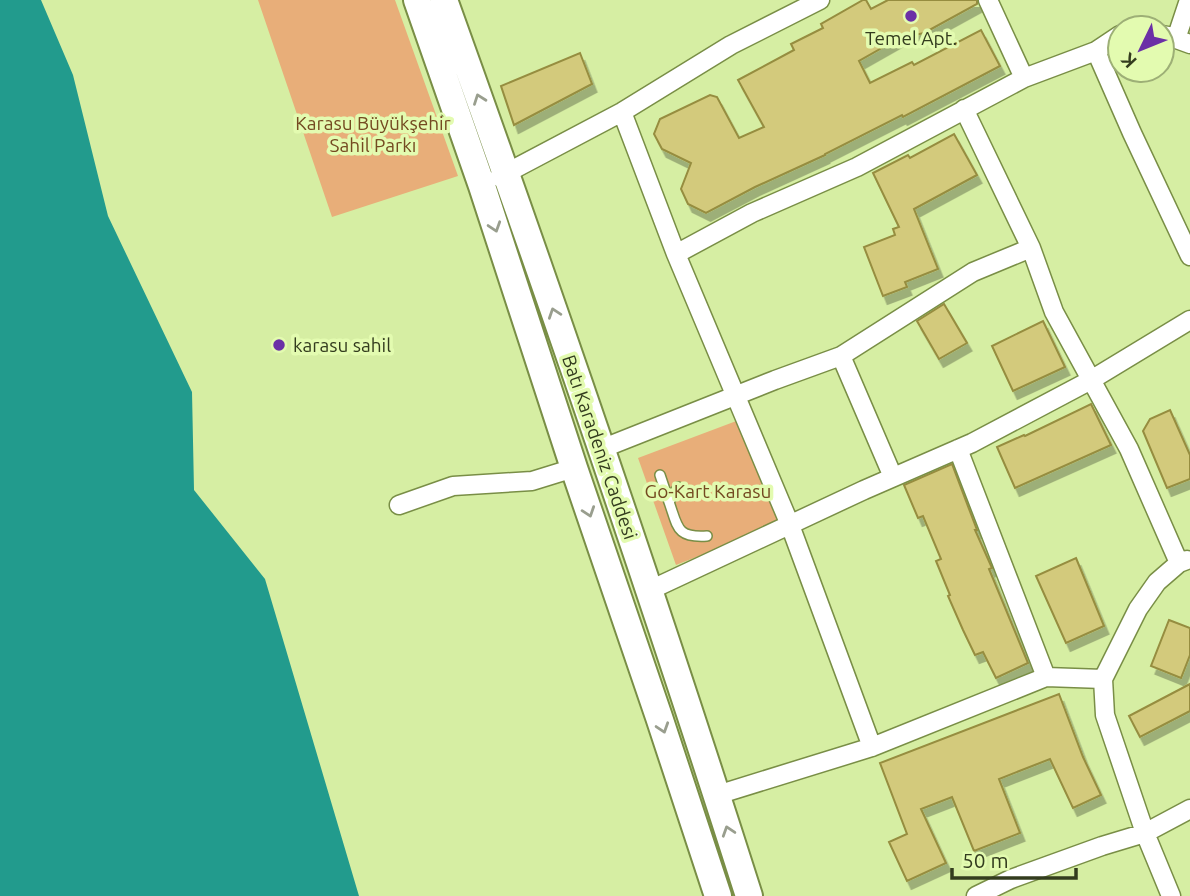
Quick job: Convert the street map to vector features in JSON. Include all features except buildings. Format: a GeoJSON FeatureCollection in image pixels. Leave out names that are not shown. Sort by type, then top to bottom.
{"type":"FeatureCollection","features":[{"type":"Feature","properties":{"kind":"main road","name":"Batı Karadeniz Caddesi"},"geometry":{"type":"LineString","coordinates":[[416,0],[482,186],[718,896]]}},
{"type":"Feature","properties":{"kind":"main road","name":"Batı Karadeniz Caddesi"},"geometry":{"type":"LineString","coordinates":[[444,0],[601,449],[749,896]]}},
{"type":"Feature","properties":{"kind":"street"},"geometry":{"type":"LineString","coordinates":[[482,186],[622,112],[788,7],[820,0]]}},
{"type":"Feature","properties":{"kind":"street"},"geometry":{"type":"LineString","coordinates":[[988,0],[1024,78]]}},
{"type":"Feature","properties":{"kind":"street"},"geometry":{"type":"LineString","coordinates":[[1176,39],[1189,0]]}},
{"type":"Feature","properties":{"kind":"street"},"geometry":{"type":"LineString","coordinates":[[676,254],[752,214],[857,167],[1024,78],[1096,51],[1106,44]]}},
{"type":"Feature","properties":{"kind":"street"},"geometry":{"type":"LineString","coordinates":[[1096,51],[1190,256]]}},
{"type":"Feature","properties":{"kind":"street"},"geometry":{"type":"LineString","coordinates":[[964,109],[1031,248],[1054,312],[1129,449],[1185,561],[1157,583],[1138,609],[1103,678],[1105,715],[1145,833],[1171,896]]}},
{"type":"Feature","properties":{"kind":"street"},"geometry":{"type":"LineString","coordinates":[[622,112],[676,254],[790,525],[872,747]]}},
{"type":"Feature","properties":{"kind":"street"},"geometry":{"type":"LineString","coordinates":[[601,449],[841,356],[973,272],[1031,248]]}},
{"type":"Feature","properties":{"kind":"street"},"geometry":{"type":"LineString","coordinates":[[648,591],[972,443],[1091,380],[1190,320]]}},
{"type":"Feature","properties":{"kind":"street"},"geometry":{"type":"LineString","coordinates":[[841,356],[893,477]]}},
{"type":"Feature","properties":{"kind":"street"},"geometry":{"type":"LineString","coordinates":[[958,449],[1046,677]]}},
{"type":"Feature","properties":{"kind":"street"},"geometry":{"type":"LineString","coordinates":[[398,505],[453,486],[531,481],[574,468]]}},
{"type":"Feature","properties":{"kind":"street"},"geometry":{"type":"LineString","coordinates":[[716,795],[872,747],[1046,677],[1103,678]]}},
{"type":"Feature","properties":{"kind":"street"},"geometry":{"type":"LineString","coordinates":[[976,896],[1011,878],[1145,833],[1190,809]]}},
{"type":"Feature","properties":{"kind":"lane"},"geometry":{"type":"LineString","coordinates":[[660,474],[679,530],[691,537],[707,536]]}},
{"type":"Feature","properties":{"kind":"lane"},"geometry":{"type":"LineString","coordinates":[[669,502],[678,487]]}},
{"type":"Feature","properties":{"kind":"green space","name":"Karasu Büyükşehir Sahil Parkı"},"geometry":{"type":"Polygon","coordinates":[[[258,0],[395,0],[458,176],[332,217],[258,0]]]}},
{"type":"Feature","properties":{"kind":"green space","name":"Go-Kart Karasu"},"geometry":{"type":"Polygon","coordinates":[[[739,420],[780,524],[676,565],[638,458],[739,420]]]}},
{"type":"Feature","properties":{"kind":"water"},"geometry":{"type":"Polygon","coordinates":[[[0,0],[41,0],[73,75],[108,216],[192,392],[194,490],[265,579],[359,896],[0,896],[0,0]]]}},
{"type":"Feature","properties":{"kind":"place","name":"Temel Apt."},"geometry":{"type":"Point","coordinates":[911,16]}},
{"type":"Feature","properties":{"kind":"place","name":"karasu sahil"},"geometry":{"type":"Point","coordinates":[279,345]}}]}
